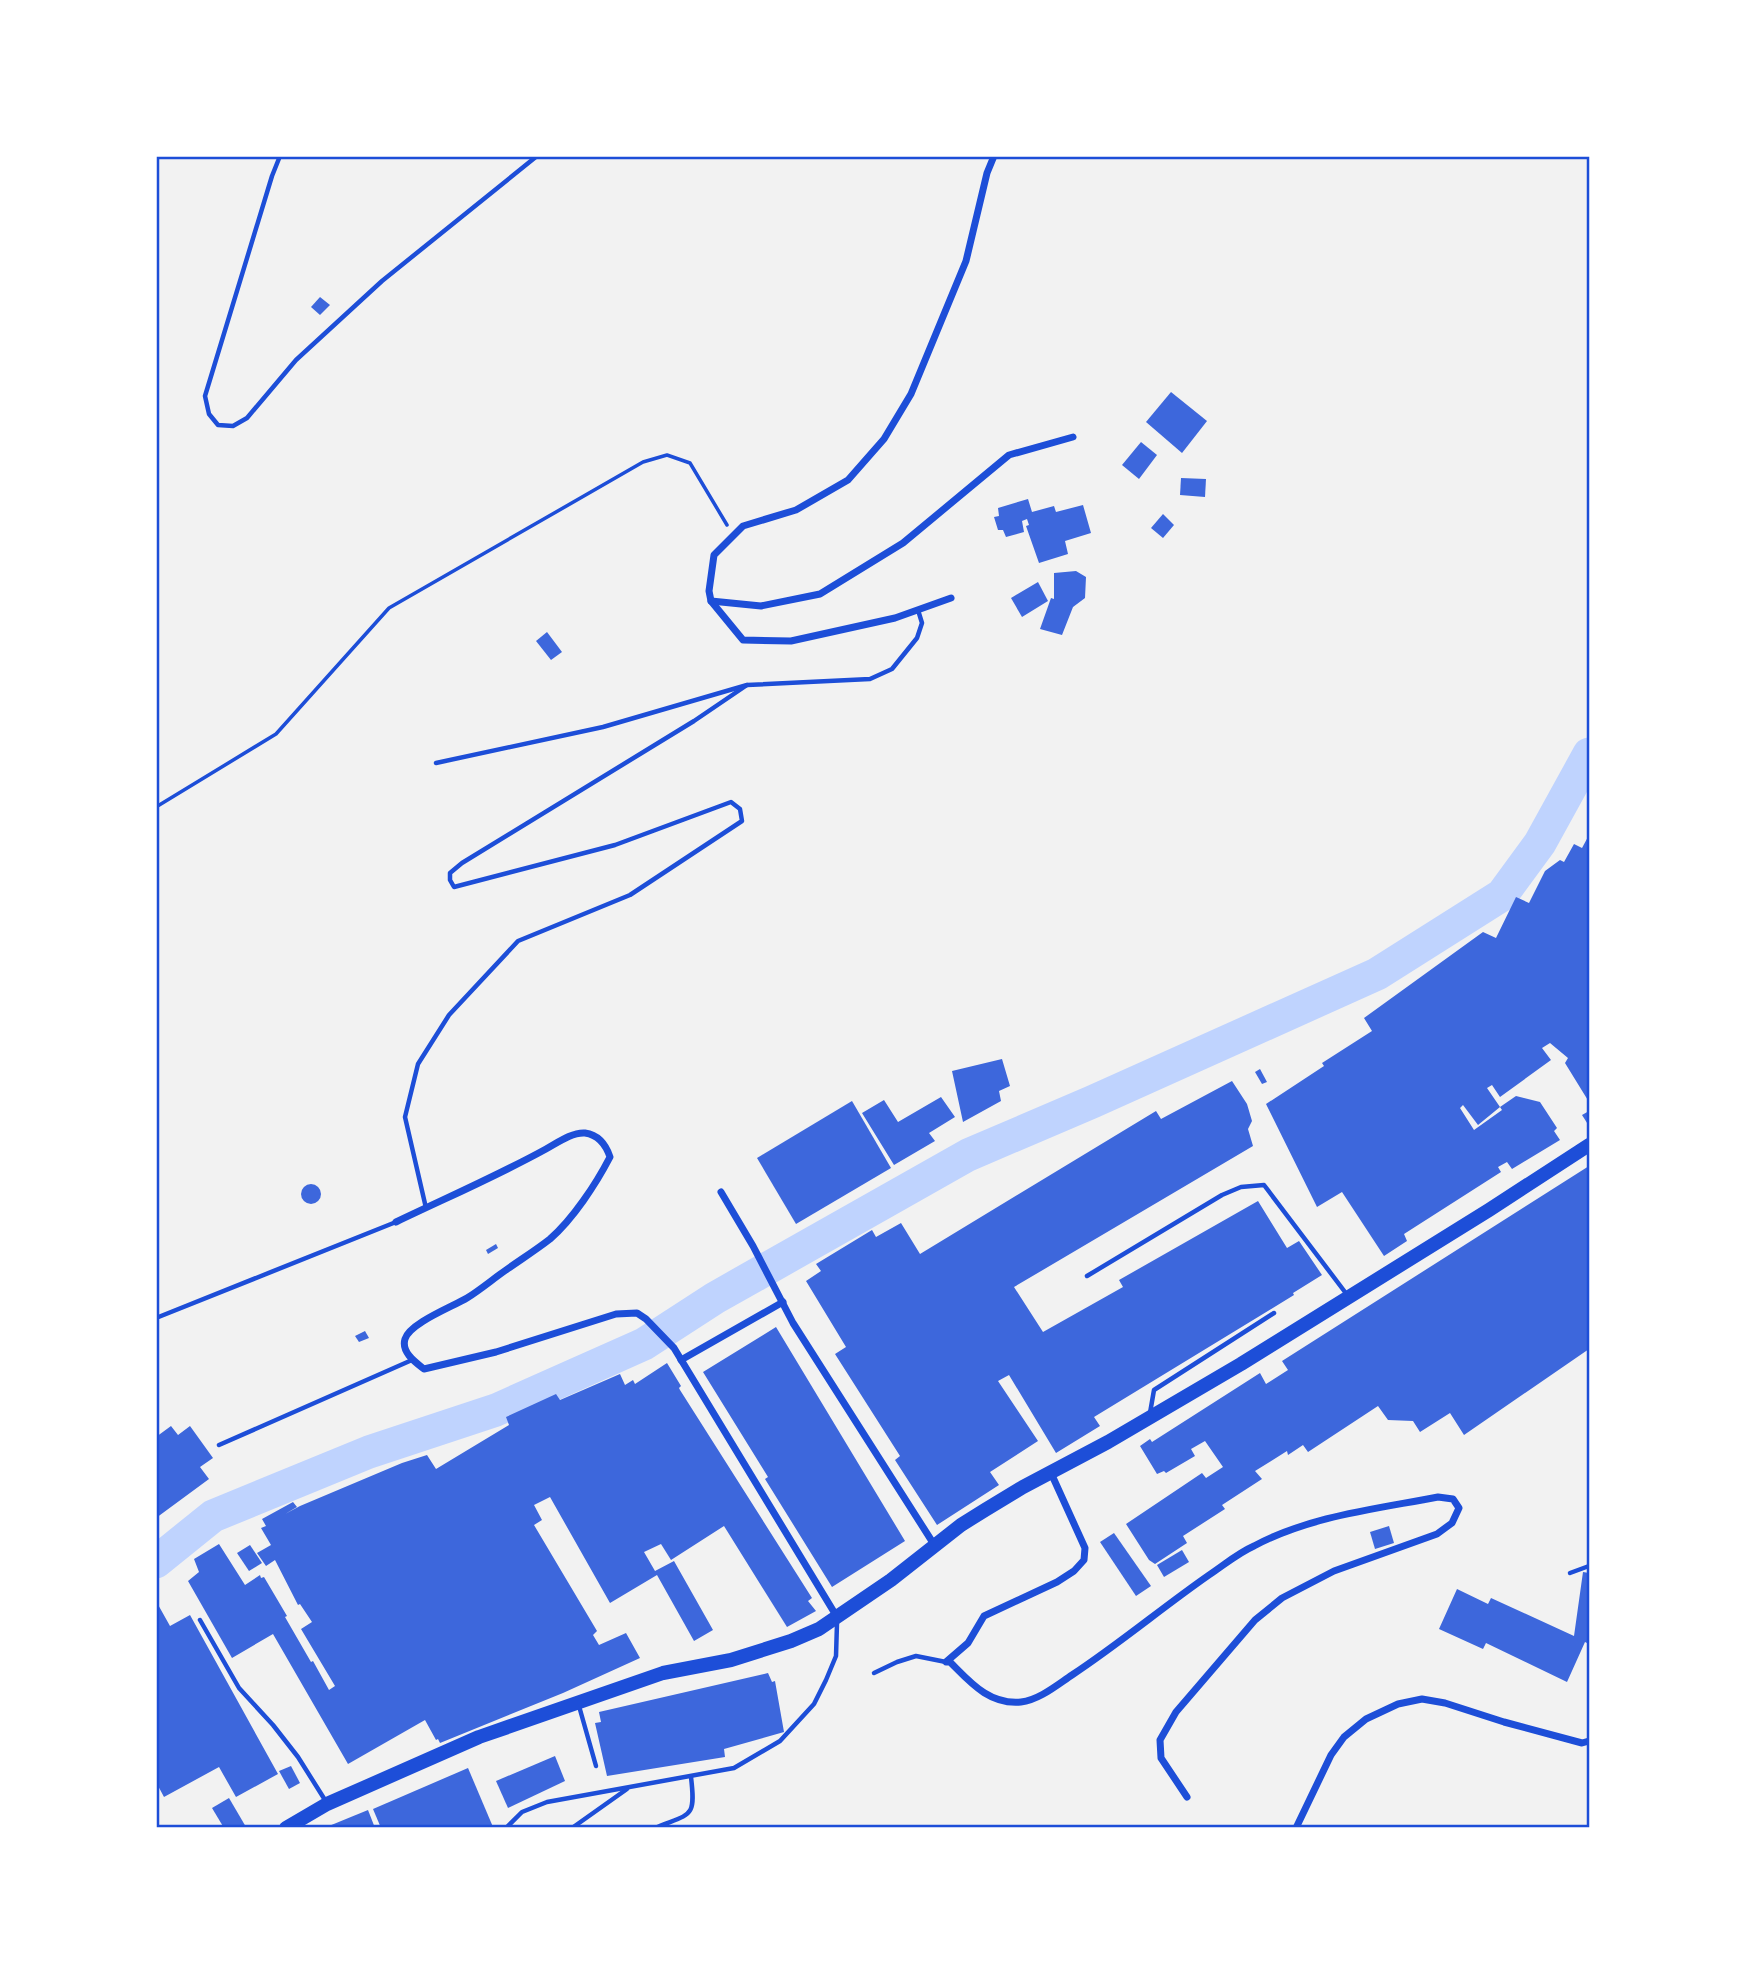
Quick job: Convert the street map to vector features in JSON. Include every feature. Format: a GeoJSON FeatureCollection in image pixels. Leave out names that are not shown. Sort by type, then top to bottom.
{"type":"FeatureCollection","features":[{"type":"Feature","properties":{"kind":"main road"},"geometry":{"type":"LineString","coordinates":[[286,1828],[327,1804],[479,1737],[663,1673],[732,1660],[819,1629],[891,1580],[973,1518],[1241,1364],[1589,1145]]}},
{"type":"Feature","properties":{"kind":"street"},"geometry":{"type":"LineString","coordinates":[[951,598],[895,618],[791,641],[743,640],[711,601],[709,591],[714,555],[743,526],[796,510],[848,480],[884,439],[911,394],[966,261],[986,173],[994,156]]}},
{"type":"Feature","properties":{"kind":"street"},"geometry":{"type":"LineString","coordinates":[[711,601],[761,606],[820,594],[903,543],[1009,455],[1073,437]]}},
{"type":"Feature","properties":{"kind":"street"},"geometry":{"type":"LineString","coordinates":[[396,1222],[520,1164],[573,1135],[583,1133],[594,1136],[607,1147],[610,1157],[604,1169],[570,1218],[549,1239],[468,1298],[417,1325],[404,1341],[406,1351],[424,1369],[496,1352],[616,1314],[637,1313],[674,1348],[837,1618]]}},
{"type":"Feature","properties":{"kind":"street"},"geometry":{"type":"LineString","coordinates":[[721,1192],[772,1281],[793,1324],[935,1546]]}},
{"type":"Feature","properties":{"kind":"street"},"geometry":{"type":"LineString","coordinates":[[681,1360],[783,1302]]}},
{"type":"Feature","properties":{"kind":"street"},"geometry":{"type":"LineString","coordinates":[[946,1662],[968,1643],[984,1616],[1057,1582],[1074,1571],[1084,1560],[1085,1548],[1051,1473]]}},
{"type":"Feature","properties":{"kind":"street"},"geometry":{"type":"LineString","coordinates":[[946,1662],[950,1662],[982,1693],[1011,1702],[1024,1702],[1051,1689],[1104,1654],[1170,1602],[1251,1547],[1280,1533],[1316,1521],[1438,1497],[1453,1499],[1459,1508],[1456,1516],[1452,1523],[1437,1534],[1334,1571],[1282,1598],[1255,1620],[1176,1712],[1160,1740],[1161,1758],[1187,1797]]}},
{"type":"Feature","properties":{"kind":"street"},"geometry":{"type":"LineString","coordinates":[[1296,1828],[1332,1755],[1344,1737],[1366,1718],[1398,1704],[1422,1699],[1445,1703],[1582,1743],[1589,1741]]}},
{"type":"Feature","properties":{"kind":"lane"},"geometry":{"type":"LineString","coordinates":[[280,156],[205,396],[209,414],[218,425],[233,426],[247,418],[296,360],[382,281],[537,156]]}},
{"type":"Feature","properties":{"kind":"lane"},"geometry":{"type":"LineString","coordinates":[[436,763],[603,727],[747,685],[870,679],[892,669],[917,638],[922,623],[918,610]]}},
{"type":"Feature","properties":{"kind":"lane"},"geometry":{"type":"LineString","coordinates":[[426,1208],[405,1117],[418,1064],[449,1015],[518,941],[630,895],[742,821],[740,809],[731,802],[615,845],[454,887],[450,873],[747,685]]}},
{"type":"Feature","properties":{"kind":"lane"},"geometry":{"type":"LineString","coordinates":[[1087,1276],[1222,1195],[1241,1188],[1264,1185],[1349,1296]]}},
{"type":"Feature","properties":{"kind":"lane"},"geometry":{"type":"LineString","coordinates":[[156,1318],[396,1222]]}},
{"type":"Feature","properties":{"kind":"lane"},"geometry":{"type":"LineString","coordinates":[[1149,1417],[1154,1391],[1274,1313]]}},
{"type":"Feature","properties":{"kind":"lane"},"geometry":{"type":"LineString","coordinates":[[219,1445],[413,1360]]}},
{"type":"Feature","properties":{"kind":"lane"},"geometry":{"type":"LineString","coordinates":[[1570,1573],[1589,1566]]}},
{"type":"Feature","properties":{"kind":"lane"},"geometry":{"type":"LineString","coordinates":[[506,1828],[522,1812],[547,1802],[734,1768],[780,1741],[814,1704],[826,1680],[836,1656],[837,1618]]}},
{"type":"Feature","properties":{"kind":"lane"},"geometry":{"type":"LineString","coordinates":[[200,1620],[239,1688],[298,1757],[327,1804]]}},
{"type":"Feature","properties":{"kind":"lane"},"geometry":{"type":"LineString","coordinates":[[874,1673],[916,1656],[946,1662]]}},
{"type":"Feature","properties":{"kind":"lane"},"geometry":{"type":"LineString","coordinates":[[578,1701],[596,1766]]}},
{"type":"Feature","properties":{"kind":"lane"},"geometry":{"type":"LineString","coordinates":[[655,1828],[690,1813],[693,1807],[691,1776]]}},
{"type":"Feature","properties":{"kind":"lane"},"geometry":{"type":"LineString","coordinates":[[572,1828],[628,1789]]}},
{"type":"Feature","properties":{"kind":"path"},"geometry":{"type":"LineString","coordinates":[[156,807],[276,734],[388,608],[643,462],[667,455],[690,463],[733,536]]}},
{"type":"Feature","properties":{"kind":"building"},"geometry":{"type":"Polygon","coordinates":[[[320,297],[330,305],[320,315],[311,307],[320,297]]]}},
{"type":"Feature","properties":{"kind":"building"},"geometry":{"type":"Polygon","coordinates":[[[1171,392],[1207,421],[1182,453],[1146,422],[1171,392]]]}},
{"type":"Feature","properties":{"kind":"building"},"geometry":{"type":"Polygon","coordinates":[[[1141,442],[1157,455],[1139,479],[1122,465],[1141,442]]]}},
{"type":"Feature","properties":{"kind":"building"},"geometry":{"type":"Polygon","coordinates":[[[1181,478],[1206,479],[1205,497],[1180,495],[1181,478]]]}},
{"type":"Feature","properties":{"kind":"building"},"geometry":{"type":"Polygon","coordinates":[[[1028,499],[1032,512],[1054,506],[1056,512],[1083,505],[1091,533],[1065,541],[1068,554],[1039,563],[1026,526],[1029,525],[1027,519],[1022,521],[1024,532],[1006,537],[1003,530],[998,530],[994,517],[999,516],[998,508],[1028,499]]]}},
{"type":"Feature","properties":{"kind":"building"},"geometry":{"type":"Polygon","coordinates":[[[1163,514],[1174,525],[1163,538],[1151,528],[1163,514]]]}},
{"type":"Feature","properties":{"kind":"building"},"geometry":{"type":"Polygon","coordinates":[[[1076,571],[1086,577],[1085,598],[1073,607],[1062,635],[1040,629],[1051,598],[1054,599],[1054,573],[1076,571]]]}},
{"type":"Feature","properties":{"kind":"building"},"geometry":{"type":"Polygon","coordinates":[[[1038,582],[1048,601],[1022,617],[1011,598],[1038,582]]]}},
{"type":"Feature","properties":{"kind":"building"},"geometry":{"type":"Polygon","coordinates":[[[547,632],[562,652],[551,660],[536,641],[547,632]]]}},
{"type":"Feature","properties":{"kind":"building"},"geometry":{"type":"Polygon","coordinates":[[[1589,835],[1589,1102],[1565,1063],[1568,1058],[1550,1043],[1542,1048],[1551,1060],[1500,1097],[1492,1085],[1487,1088],[1500,1107],[1516,1096],[1540,1102],[1557,1128],[1554,1131],[1560,1140],[1512,1169],[1507,1162],[1498,1167],[1501,1172],[1404,1234],[1407,1241],[1384,1256],[1342,1192],[1317,1207],[1266,1104],[1372,1031],[1364,1018],[1483,932],[1496,938],[1516,897],[1529,903],[1545,871],[1560,860],[1564,862],[1574,844],[1582,848],[1589,835]],[[1463,1105],[1460,1108],[1474,1130],[1502,1110],[1500,1107],[1478,1125],[1463,1105]]]}},
{"type":"Feature","properties":{"kind":"building"},"geometry":{"type":"Polygon","coordinates":[[[1002,1059],[1010,1086],[999,1091],[1001,1101],[963,1122],[952,1071],[1002,1059]]]}},
{"type":"Feature","properties":{"kind":"building"},"geometry":{"type":"Polygon","coordinates":[[[1260,1069],[1267,1082],[1262,1084],[1255,1072],[1260,1069]]]}},
{"type":"Feature","properties":{"kind":"building"},"geometry":{"type":"Polygon","coordinates":[[[1232,1081],[1247,1104],[1252,1121],[1248,1129],[1253,1146],[1014,1287],[1043,1332],[1123,1287],[1119,1280],[1258,1201],[1287,1248],[1299,1241],[1322,1275],[1293,1293],[1294,1295],[1094,1417],[1100,1426],[1056,1453],[1009,1375],[998,1381],[1038,1441],[990,1472],[999,1485],[937,1525],[895,1460],[900,1456],[835,1354],[846,1347],[806,1281],[821,1271],[816,1264],[872,1230],[876,1237],[901,1223],[920,1254],[1156,1111],[1161,1119],[1232,1081]]]}},
{"type":"Feature","properties":{"kind":"building"},"geometry":{"type":"Polygon","coordinates":[[[941,1097],[955,1117],[929,1133],[935,1141],[894,1165],[862,1113],[884,1100],[898,1122],[941,1097]]]}},
{"type":"Feature","properties":{"kind":"building"},"geometry":{"type":"Polygon","coordinates":[[[852,1101],[891,1168],[796,1224],[757,1158],[852,1101]]]}},
{"type":"Feature","properties":{"kind":"building"},"geometry":{"type":"Polygon","coordinates":[[[1589,1111],[1589,1126],[1582,1115],[1589,1111]]]}},
{"type":"Feature","properties":{"kind":"building"},"geometry":{"type":"Polygon","coordinates":[[[1589,1166],[1589,1349],[1464,1435],[1450,1413],[1420,1432],[1413,1421],[1388,1420],[1378,1406],[1308,1452],[1303,1445],[1288,1455],[1287,1451],[1255,1471],[1262,1479],[1222,1505],[1225,1509],[1183,1536],[1187,1543],[1155,1564],[1149,1560],[1126,1524],[1202,1473],[1206,1478],[1223,1467],[1205,1441],[1191,1449],[1195,1456],[1166,1473],[1164,1471],[1157,1474],[1140,1446],[1150,1439],[1152,1442],[1260,1373],[1266,1384],[1288,1370],[1282,1361],[1589,1166]]]}},
{"type":"Feature","properties":{"kind":"building"},"geometry":{"type":"Polygon","coordinates":[[[311,1184],[318,1187],[321,1194],[318,1201],[311,1204],[304,1201],[301,1194],[304,1187],[311,1184]]]}},
{"type":"Feature","properties":{"kind":"building"},"geometry":{"type":"Polygon","coordinates":[[[496,1244],[498,1248],[488,1254],[486,1250],[496,1244]]]}},
{"type":"Feature","properties":{"kind":"building"},"geometry":{"type":"Polygon","coordinates":[[[776,1327],[905,1541],[832,1587],[703,1372],[776,1327]]]}},
{"type":"Feature","properties":{"kind":"building"},"geometry":{"type":"Polygon","coordinates":[[[365,1331],[369,1338],[359,1342],[355,1336],[365,1331]]]}},
{"type":"Feature","properties":{"kind":"building"},"geometry":{"type":"Polygon","coordinates":[[[667,1363],[681,1386],[680,1390],[812,1598],[808,1601],[816,1611],[787,1627],[724,1526],[671,1560],[661,1544],[644,1552],[655,1571],[674,1561],[713,1630],[694,1641],[657,1575],[610,1603],[550,1497],[534,1505],[542,1520],[534,1525],[597,1631],[593,1635],[599,1645],[626,1633],[640,1658],[440,1743],[425,1720],[348,1764],[273,1634],[232,1658],[188,1581],[199,1572],[194,1559],[219,1544],[245,1585],[260,1575],[261,1578],[264,1577],[329,1690],[335,1686],[301,1629],[312,1622],[300,1604],[298,1605],[275,1560],[266,1566],[257,1553],[271,1545],[261,1528],[266,1526],[262,1519],[293,1502],[297,1507],[285,1514],[402,1463],[427,1455],[436,1469],[509,1425],[506,1417],[556,1394],[560,1400],[620,1374],[625,1385],[633,1380],[635,1384],[667,1363]]]}},
{"type":"Feature","properties":{"kind":"building"},"geometry":{"type":"Polygon","coordinates":[[[171,1426],[178,1435],[190,1426],[213,1458],[200,1467],[209,1479],[156,1518],[156,1437],[171,1426]]]}},
{"type":"Feature","properties":{"kind":"building"},"geometry":{"type":"Polygon","coordinates":[[[1389,1526],[1394,1543],[1375,1549],[1370,1532],[1389,1526]]]}},
{"type":"Feature","properties":{"kind":"building"},"geometry":{"type":"Polygon","coordinates":[[[1114,1533],[1151,1586],[1136,1596],[1100,1542],[1114,1533]]]}},
{"type":"Feature","properties":{"kind":"building"},"geometry":{"type":"Polygon","coordinates":[[[250,1545],[262,1563],[249,1571],[237,1553],[250,1545]]]}},
{"type":"Feature","properties":{"kind":"building"},"geometry":{"type":"Polygon","coordinates":[[[1182,1550],[1189,1562],[1164,1577],[1157,1565],[1182,1550]]]}},
{"type":"Feature","properties":{"kind":"building"},"geometry":{"type":"Polygon","coordinates":[[[1583,1572],[1589,1573],[1589,1644],[1585,1642],[1567,1682],[1486,1643],[1483,1649],[1439,1629],[1457,1589],[1488,1604],[1491,1598],[1574,1636],[1583,1572]]]}},
{"type":"Feature","properties":{"kind":"building"},"geometry":{"type":"Polygon","coordinates":[[[156,1601],[170,1626],[190,1615],[278,1774],[236,1797],[219,1767],[164,1797],[156,1782],[156,1601]]]}},
{"type":"Feature","properties":{"kind":"building"},"geometry":{"type":"Polygon","coordinates":[[[768,1673],[772,1682],[775,1681],[784,1732],[724,1749],[725,1757],[607,1776],[595,1723],[601,1722],[599,1712],[768,1673]]]}},
{"type":"Feature","properties":{"kind":"building"},"geometry":{"type":"Polygon","coordinates":[[[555,1756],[565,1781],[508,1808],[496,1781],[555,1756]]]}},
{"type":"Feature","properties":{"kind":"building"},"geometry":{"type":"Polygon","coordinates":[[[291,1766],[300,1783],[289,1789],[279,1771],[291,1766]]]}},
{"type":"Feature","properties":{"kind":"building"},"geometry":{"type":"Polygon","coordinates":[[[468,1768],[493,1827],[381,1828],[373,1809],[468,1768]]]}},
{"type":"Feature","properties":{"kind":"building"},"geometry":{"type":"Polygon","coordinates":[[[229,1798],[246,1827],[224,1828],[212,1808],[229,1798]]]}},
{"type":"Feature","properties":{"kind":"building"},"geometry":{"type":"Polygon","coordinates":[[[368,1810],[375,1828],[324,1828],[368,1810]]]}},
{"type":"Feature","properties":{"kind":"waterway"},"geometry":{"type":"LineString","coordinates":[[156,1562],[213,1516],[369,1452],[496,1410],[644,1344],[715,1298],[968,1155],[1377,974],[1502,895],[1540,843],[1589,754]]}}]}
